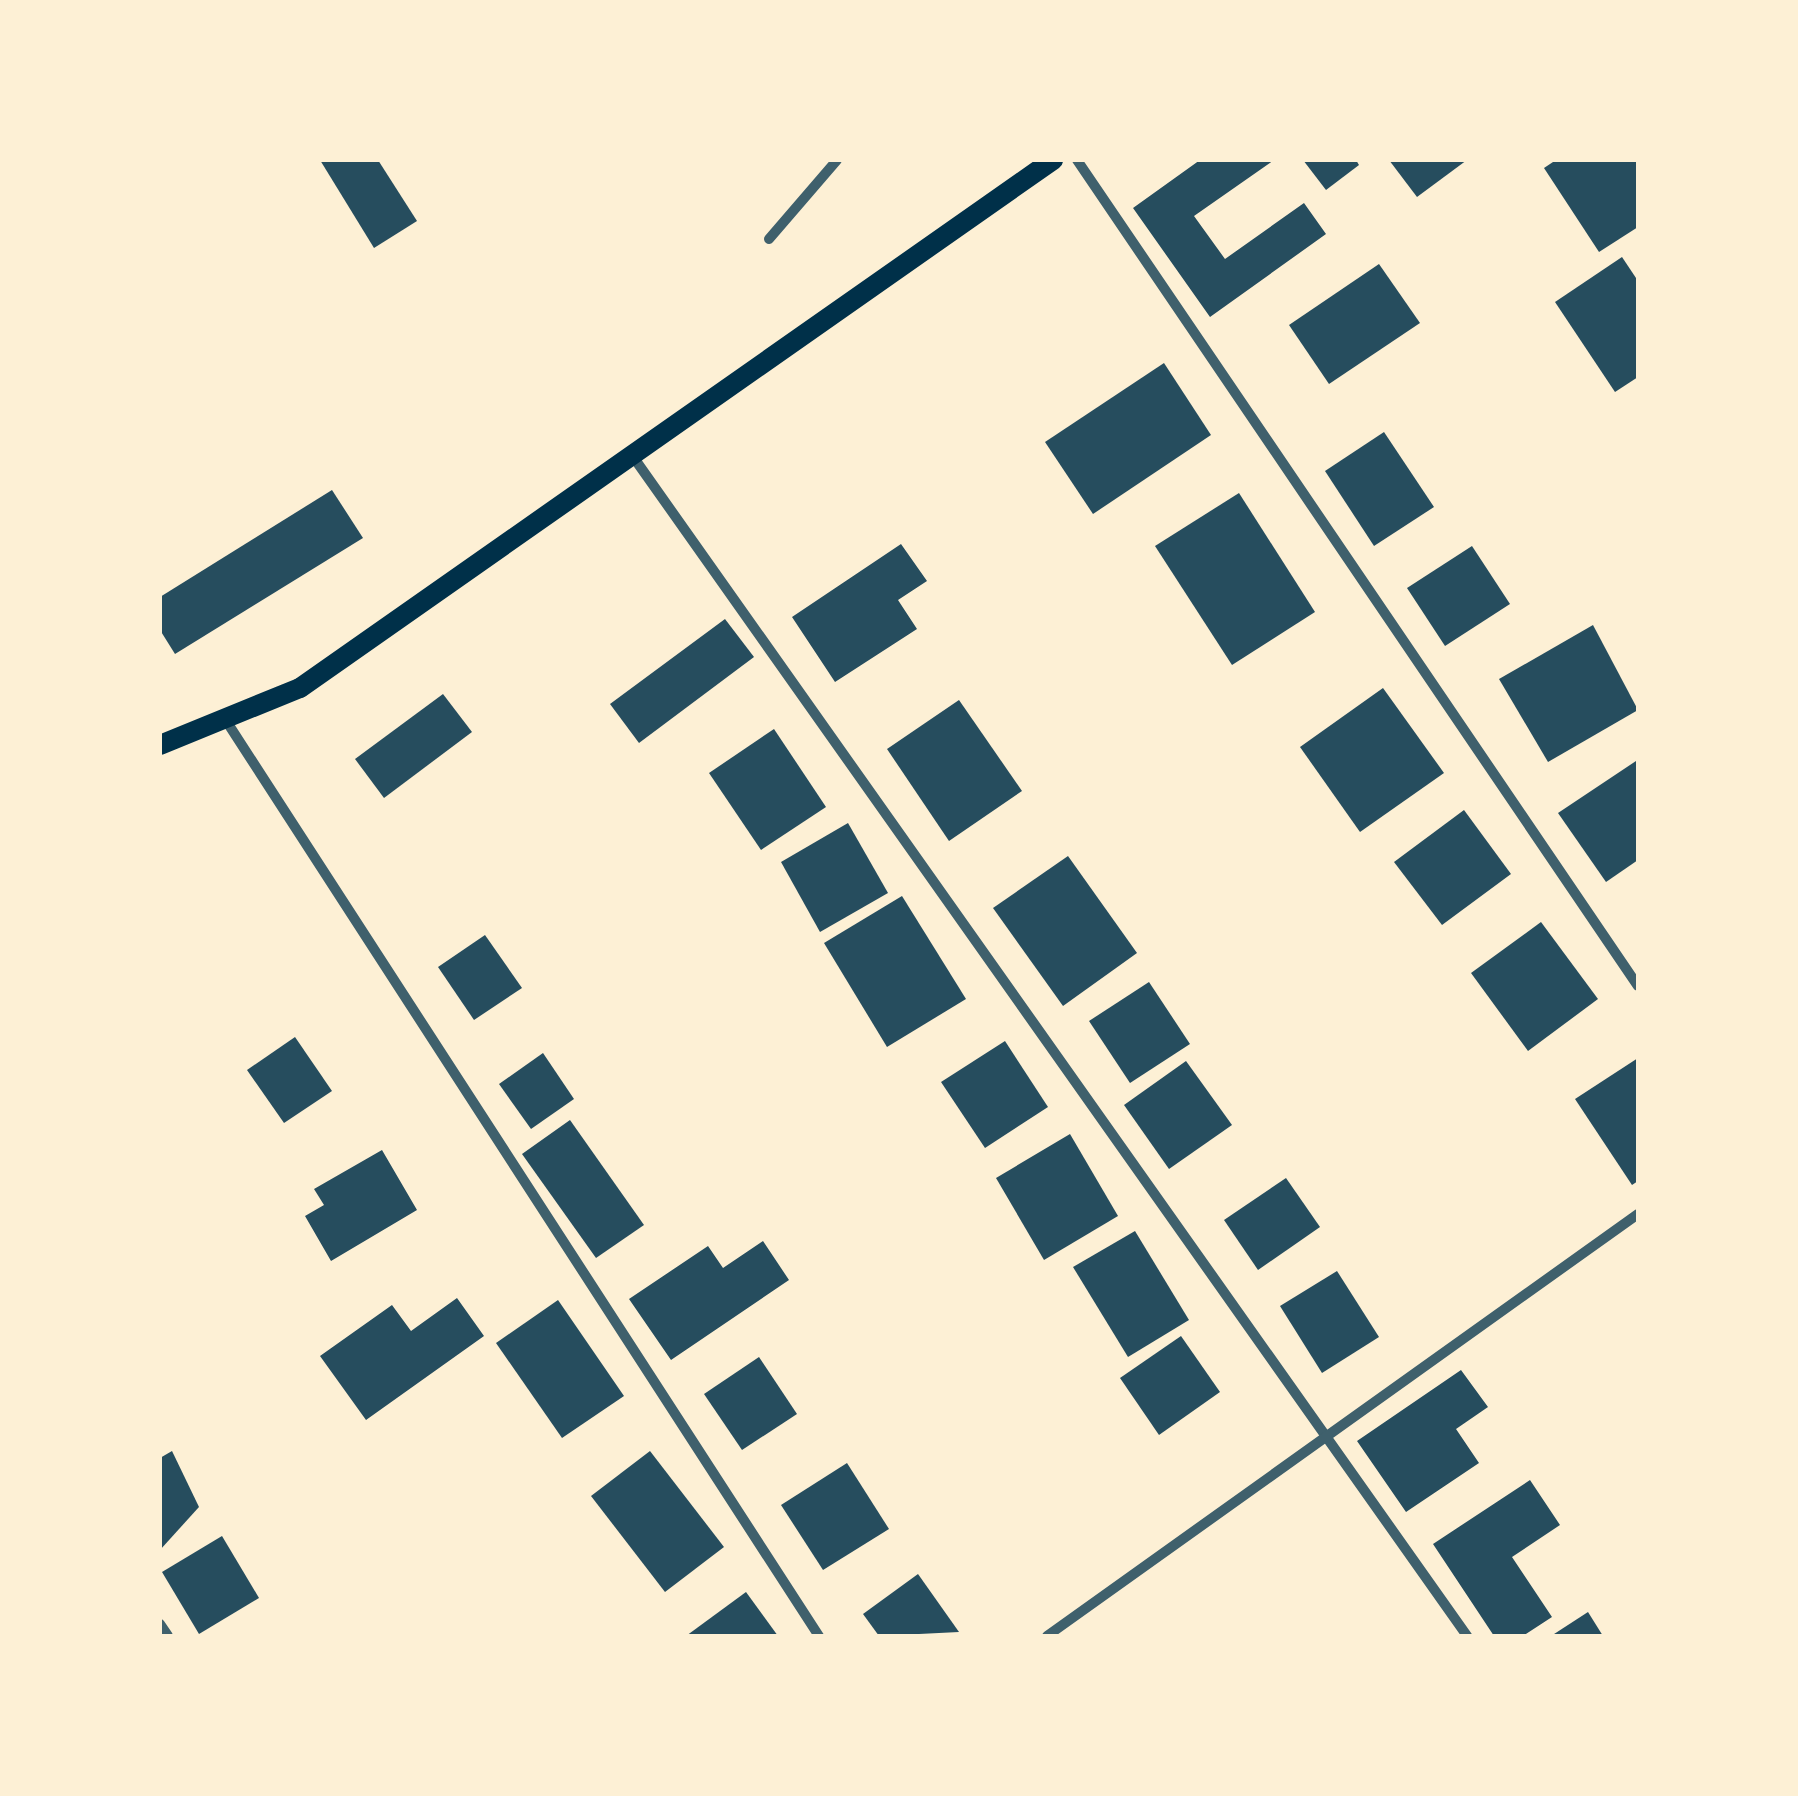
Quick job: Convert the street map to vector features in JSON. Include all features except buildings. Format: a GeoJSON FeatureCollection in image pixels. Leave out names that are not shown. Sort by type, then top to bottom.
{"type":"FeatureCollection","features":[{"type":"Feature","properties":{"kind":"main road"},"geometry":{"type":"LineString","coordinates":[[160,745],[300,688],[634,458],[1053,160]]}},
{"type":"Feature","properties":{"kind":"street"},"geometry":{"type":"LineString","coordinates":[[769,239],[837,160]]}},
{"type":"Feature","properties":{"kind":"street"},"geometry":{"type":"LineString","coordinates":[[1078,160],[1638,986]]}},
{"type":"Feature","properties":{"kind":"street"},"geometry":{"type":"LineString","coordinates":[[634,458],[1468,1636]]}},
{"type":"Feature","properties":{"kind":"street"},"geometry":{"type":"LineString","coordinates":[[225,718],[819,1636]]}},
{"type":"Feature","properties":{"kind":"street"},"geometry":{"type":"LineString","coordinates":[[1046,1636],[1638,1214]]}},
{"type":"Feature","properties":{"kind":"street"},"geometry":{"type":"LineString","coordinates":[[160,1624],[168,1636]]}}]}
